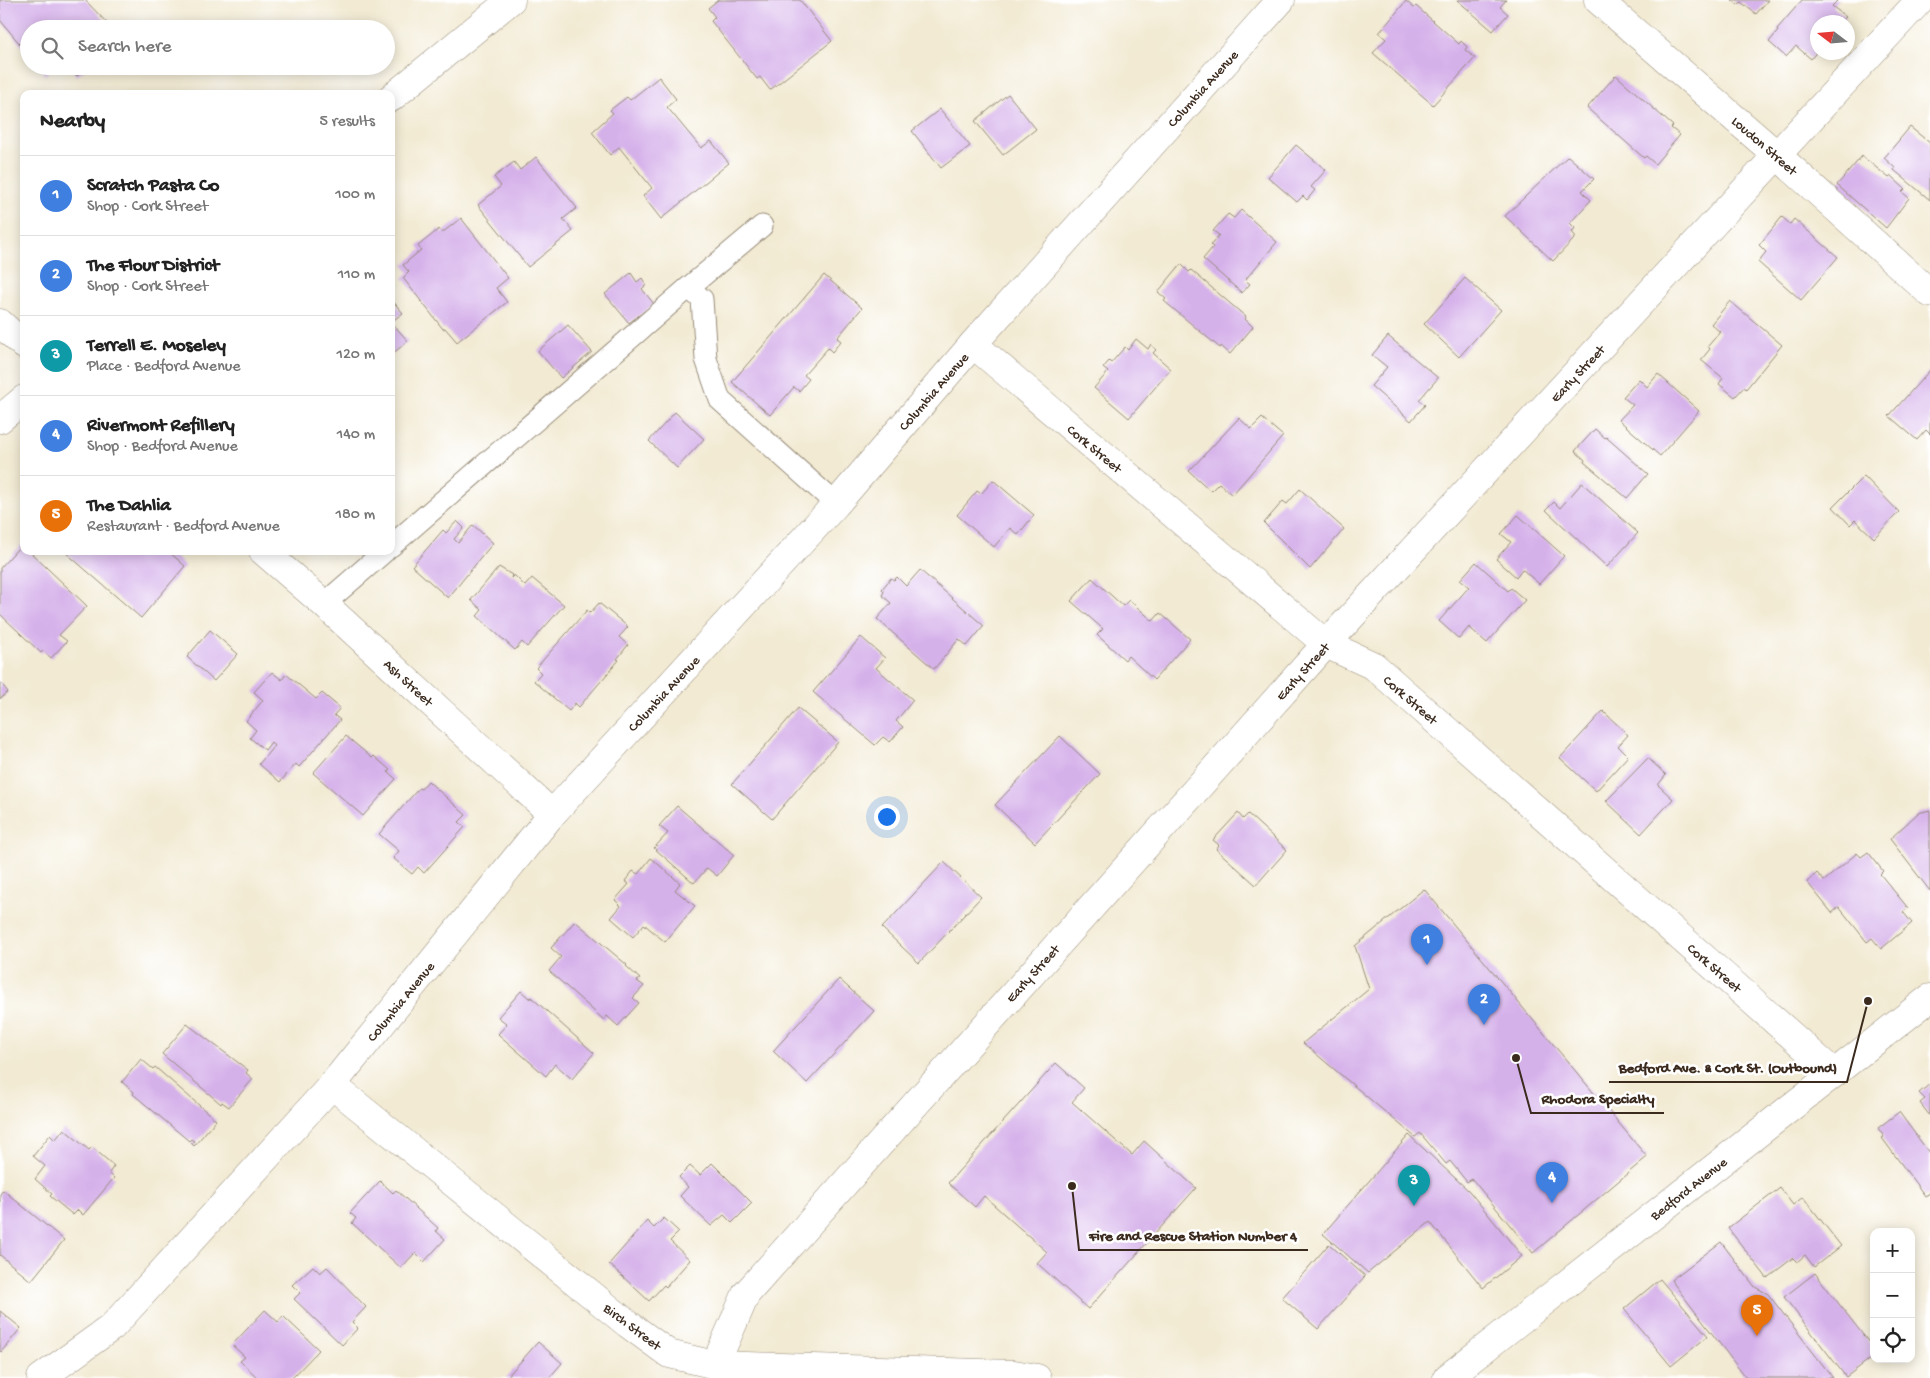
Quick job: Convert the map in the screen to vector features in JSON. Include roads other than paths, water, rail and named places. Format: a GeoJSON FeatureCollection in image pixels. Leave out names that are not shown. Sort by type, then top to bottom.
{"type":"FeatureCollection","features":[{"type":"Feature","properties":{"kind":"street"},"geometry":{"type":"LineString","coordinates":[[395,95],[511,0]]}},
{"type":"Feature","properties":{"kind":"street","name":"Columbia Avenue"},"geometry":{"type":"LineString","coordinates":[[41,1378],[112,1327],[332,1085],[552,814],[836,504],[973,344],[1281,0]]}},
{"type":"Feature","properties":{"kind":"street","name":"Loudon Street"},"geometry":{"type":"LineString","coordinates":[[1598,0],[1778,156],[1930,293]]}},
{"type":"Feature","properties":{"kind":"street","name":"Early Street"},"geometry":{"type":"LineString","coordinates":[[715,1365],[746,1294],[1326,644],[1920,0]]}},
{"type":"Feature","properties":{"kind":"street"},"geometry":{"type":"LineString","coordinates":[[0,323],[20,341]]}},
{"type":"Feature","properties":{"kind":"street","name":"Cork Street"},"geometry":{"type":"LineString","coordinates":[[973,344],[1326,644],[1374,666],[1834,1074]]}},
{"type":"Feature","properties":{"kind":"street"},"geometry":{"type":"LineString","coordinates":[[0,419],[20,402]]}},
{"type":"Feature","properties":{"kind":"street","name":"Ash Street"},"geometry":{"type":"LineString","coordinates":[[268,555],[324,604],[552,814]]}},
{"type":"Feature","properties":{"kind":"street","name":"Bedford Avenue"},"geometry":{"type":"LineString","coordinates":[[1447,1378],[1930,998]]}},
{"type":"Feature","properties":{"kind":"street","name":"Birch Street"},"geometry":{"type":"LineString","coordinates":[[332,1085],[669,1354],[715,1365],[1014,1374],[1037,1378]]}},
{"type":"Feature","properties":{"kind":"lane"},"geometry":{"type":"LineString","coordinates":[[395,543],[762,226]]}},
{"type":"Feature","properties":{"kind":"lane"},"geometry":{"type":"LineString","coordinates":[[688,288],[702,299],[706,359],[720,400],[836,504]]}},
{"type":"Feature","properties":{"kind":"lane"},"geometry":{"type":"LineString","coordinates":[[324,604],[380,555]]}},
{"type":"Feature","properties":{"kind":"place","name":"Scratch Pasta Co"},"geometry":{"type":"Point","coordinates":[1427,965]}},
{"type":"Feature","properties":{"kind":"place","name":"Bedford Ave. & Cork St. (Outbound)"},"geometry":{"type":"Point","coordinates":[1868,1001]}},
{"type":"Feature","properties":{"kind":"place","name":"The Flour District"},"geometry":{"type":"Point","coordinates":[1484,1025]}},
{"type":"Feature","properties":{"kind":"place","name":"Rhodora Specialty"},"geometry":{"type":"Point","coordinates":[1516,1058]}},
{"type":"Feature","properties":{"kind":"place","name":"Fire and Rescue Station Number 4"},"geometry":{"type":"Point","coordinates":[1072,1186]}},
{"type":"Feature","properties":{"kind":"place","name":"Rivermont Refillery"},"geometry":{"type":"Point","coordinates":[1552,1203]}},
{"type":"Feature","properties":{"kind":"place","name":"Terrell E. Moseley"},"geometry":{"type":"Point","coordinates":[1414,1206]}},
{"type":"Feature","properties":{"kind":"place","name":"The Dahlia"},"geometry":{"type":"Point","coordinates":[1757,1336]}}]}
